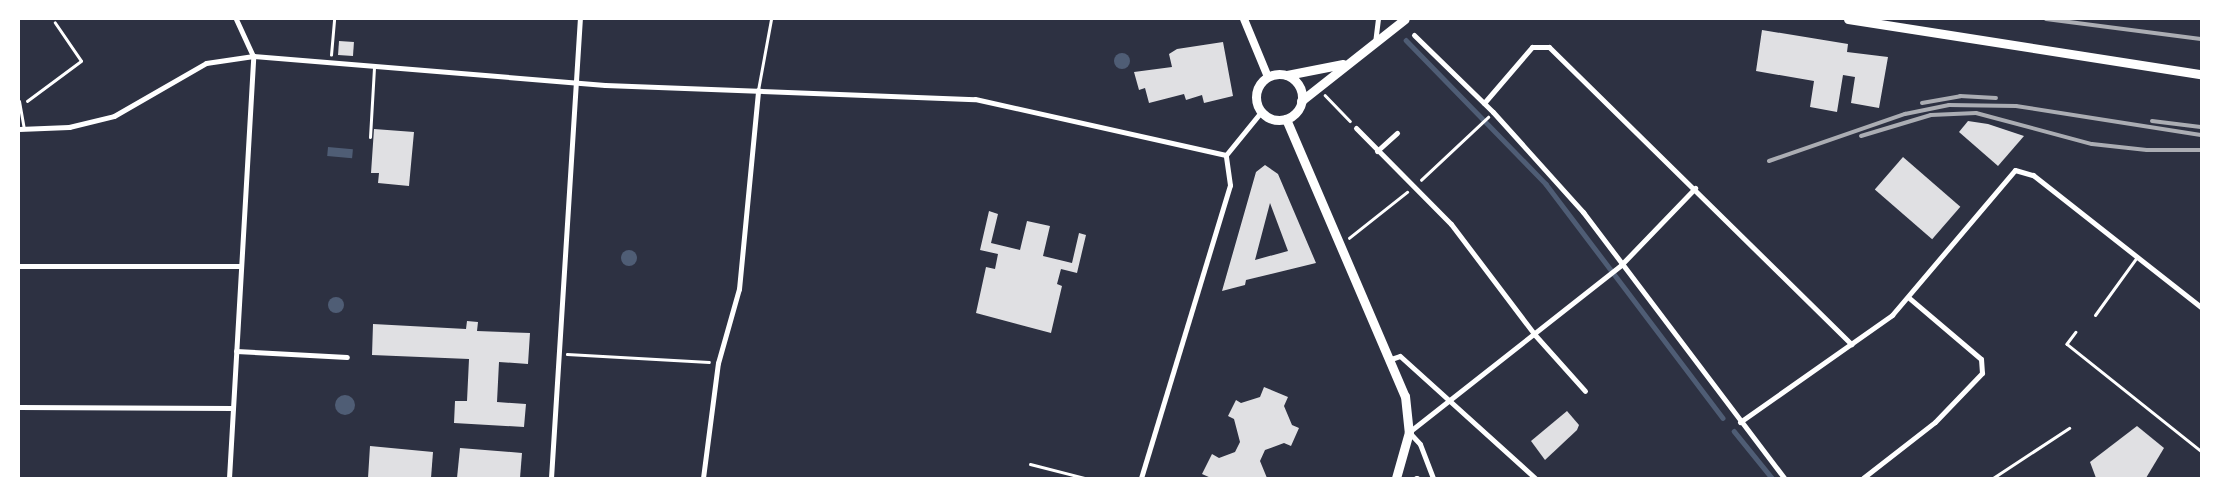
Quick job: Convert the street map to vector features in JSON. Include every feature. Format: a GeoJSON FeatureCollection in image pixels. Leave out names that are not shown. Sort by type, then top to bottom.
{"type":"FeatureCollection","features":[{"type":"Feature","properties":{"kind":"main road"},"geometry":{"type":"LineString","coordinates":[[1244,19],[1268,76]]}},
{"type":"Feature","properties":{"kind":"main road"},"geometry":{"type":"LineString","coordinates":[[1268,76],[1256,93],[1261,112],[1276,120],[1286,119],[1301,101],[1345,64],[1405,19]]}},
{"type":"Feature","properties":{"kind":"main road"},"geometry":{"type":"LineString","coordinates":[[1848,19],[2201,74]]}},
{"type":"Feature","properties":{"kind":"main road"},"geometry":{"type":"LineString","coordinates":[[1268,76],[1287,76],[1345,64]]}},
{"type":"Feature","properties":{"kind":"main road"},"geometry":{"type":"LineString","coordinates":[[1287,76],[1297,83],[1301,101]]}},
{"type":"Feature","properties":{"kind":"main road"},"geometry":{"type":"LineString","coordinates":[[1286,119],[1391,359],[1405,396],[1409,432],[1396,478]]}},
{"type":"Feature","properties":{"kind":"street"},"geometry":{"type":"LineString","coordinates":[[229,478],[253,56],[236,19]]}},
{"type":"Feature","properties":{"kind":"street"},"geometry":{"type":"LineString","coordinates":[[551,478],[580,19]]}},
{"type":"Feature","properties":{"kind":"street"},"geometry":{"type":"LineString","coordinates":[[1375,43],[1378,19]]}},
{"type":"Feature","properties":{"kind":"street"},"geometry":{"type":"LineString","coordinates":[[1414,35],[1484,103],[1584,212],[1621,265],[1784,478]]}},
{"type":"Feature","properties":{"kind":"street"},"geometry":{"type":"LineString","coordinates":[[1484,103],[1532,47],[1550,47],[1695,188],[1850,344]]}},
{"type":"Feature","properties":{"kind":"street"},"geometry":{"type":"LineString","coordinates":[[22,129],[69,127],[114,116],[206,63],[253,56],[575,82],[987,100],[1226,155]]}},
{"type":"Feature","properties":{"kind":"street"},"geometry":{"type":"LineString","coordinates":[[703,478],[718,363],[739,289],[758,90]]}},
{"type":"Feature","properties":{"kind":"street"},"geometry":{"type":"LineString","coordinates":[[1141,478],[1230,185],[1226,155],[1261,112]]}},
{"type":"Feature","properties":{"kind":"street"},"geometry":{"type":"LineString","coordinates":[[1356,128],[1451,224],[1535,335],[1585,391]]}},
{"type":"Feature","properties":{"kind":"street"},"geometry":{"type":"LineString","coordinates":[[1377,151],[1397,133]]}},
{"type":"Feature","properties":{"kind":"street"},"geometry":{"type":"LineString","coordinates":[[1740,422],[1850,344],[1909,298],[2007,175],[2022,169],[2038,178],[2201,307]]}},
{"type":"Feature","properties":{"kind":"street"},"geometry":{"type":"LineString","coordinates":[[1432,478],[1420,444],[1409,432],[1452,402],[1607,277],[1621,265],[1695,188]]}},
{"type":"Feature","properties":{"kind":"street"},"geometry":{"type":"LineString","coordinates":[[19,266],[241,266]]}},
{"type":"Feature","properties":{"kind":"street"},"geometry":{"type":"LineString","coordinates":[[1863,478],[1935,422],[1982,373],[1981,359],[1909,298]]}},
{"type":"Feature","properties":{"kind":"street"},"geometry":{"type":"LineString","coordinates":[[236,351],[347,357]]}},
{"type":"Feature","properties":{"kind":"street"},"geometry":{"type":"LineString","coordinates":[[1391,359],[1400,356],[1535,478]]}},
{"type":"Feature","properties":{"kind":"street"},"geometry":{"type":"LineString","coordinates":[[19,407],[233,408]]}},
{"type":"Feature","properties":{"kind":"lane"},"geometry":{"type":"LineString","coordinates":[[758,90],[771,19]]}},
{"type":"Feature","properties":{"kind":"lane"},"geometry":{"type":"LineString","coordinates":[[370,137],[374,67]]}},
{"type":"Feature","properties":{"kind":"lane"},"geometry":{"type":"LineString","coordinates":[[19,101],[22,105],[22,129]]}},
{"type":"Feature","properties":{"kind":"lane"},"geometry":{"type":"LineString","coordinates":[[2095,314],[2138,257]]}},
{"type":"Feature","properties":{"kind":"lane"},"geometry":{"type":"LineString","coordinates":[[1030,464],[1085,478]]}},
{"type":"Feature","properties":{"kind":"path"},"geometry":{"type":"LineString","coordinates":[[330,63],[334,19]]}},
{"type":"Feature","properties":{"kind":"path"},"geometry":{"type":"LineString","coordinates":[[22,105],[81,61],[55,23]]}},
{"type":"Feature","properties":{"kind":"path"},"geometry":{"type":"LineString","coordinates":[[1325,95],[1356,128]]}},
{"type":"Feature","properties":{"kind":"path"},"geometry":{"type":"LineString","coordinates":[[2076,332],[2068,344],[2201,451]]}},
{"type":"Feature","properties":{"kind":"path"},"geometry":{"type":"LineString","coordinates":[[560,354],[718,363]]}},
{"type":"Feature","properties":{"kind":"path"},"geometry":{"type":"LineString","coordinates":[[1993,478],[2068,428]]}},
{"type":"Feature","properties":{"kind":"water"},"geometry":{"type":"Polygon","coordinates":[[[1122,53],[1130,61],[1122,69],[1114,61],[1122,53]]]}},
{"type":"Feature","properties":{"kind":"water"},"geometry":{"type":"Polygon","coordinates":[[[328,147],[353,149],[352,158],[327,156],[328,147]]]}},
{"type":"Feature","properties":{"kind":"water"},"geometry":{"type":"Polygon","coordinates":[[[629,250],[635,252],[637,258],[635,264],[629,266],[623,264],[621,258],[623,252],[629,250]]]}},
{"type":"Feature","properties":{"kind":"water"},"geometry":{"type":"Polygon","coordinates":[[[336,297],[344,305],[336,313],[328,305],[336,297]]]}},
{"type":"Feature","properties":{"kind":"water"},"geometry":{"type":"Polygon","coordinates":[[[345,395],[352,398],[355,405],[352,412],[345,415],[338,412],[335,405],[338,398],[345,395]]]}},
{"type":"Feature","properties":{"kind":"building"},"geometry":{"type":"Polygon","coordinates":[[[1762,30],[1848,44],[1847,52],[1888,57],[1879,108],[1851,103],[1855,77],[1843,75],[1837,112],[1810,107],[1814,81],[1756,71],[1762,30]]]}},
{"type":"Feature","properties":{"kind":"building"},"geometry":{"type":"Polygon","coordinates":[[[339,41],[354,42],[353,56],[338,55],[339,41]]]}},
{"type":"Feature","properties":{"kind":"building"},"geometry":{"type":"Polygon","coordinates":[[[1223,42],[1233,96],[1204,103],[1202,95],[1186,100],[1184,94],[1149,103],[1145,88],[1139,90],[1134,72],[1172,67],[1169,54],[1177,49],[1223,42]]]}},
{"type":"Feature","properties":{"kind":"building"},"geometry":{"type":"Polygon","coordinates":[[[1968,121],[1988,124],[2024,136],[1998,166],[1959,132],[1968,121]]]}},
{"type":"Feature","properties":{"kind":"building"},"geometry":{"type":"Polygon","coordinates":[[[374,129],[414,132],[409,186],[378,183],[379,173],[371,173],[374,129]]]}},
{"type":"Feature","properties":{"kind":"building"},"geometry":{"type":"Polygon","coordinates":[[[1903,157],[1960,207],[1932,239],[1875,189],[1903,157]]]}},
{"type":"Feature","properties":{"kind":"building"},"geometry":{"type":"Polygon","coordinates":[[[1265,165],[1278,174],[1316,263],[1246,280],[1245,285],[1222,291],[1256,172],[1265,165]],[[1270,203],[1255,260],[1288,251],[1270,203]]]}},
{"type":"Feature","properties":{"kind":"building"},"geometry":{"type":"Polygon","coordinates":[[[989,211],[998,214],[991,243],[1020,250],[1027,221],[1050,226],[1043,256],[1072,263],[1079,233],[1086,235],[1077,273],[1061,269],[1057,284],[1062,286],[1051,333],[976,313],[986,267],[995,269],[998,254],[980,250],[989,211]]]}},
{"type":"Feature","properties":{"kind":"building"},"geometry":{"type":"Polygon","coordinates":[[[467,321],[478,322],[477,331],[530,333],[528,364],[499,362],[497,402],[526,404],[524,427],[454,423],[455,401],[467,401],[469,359],[372,355],[373,324],[466,329],[467,321]]]}},
{"type":"Feature","properties":{"kind":"building"},"geometry":{"type":"Polygon","coordinates":[[[1264,387],[1288,397],[1284,406],[1292,425],[1299,428],[1291,446],[1284,443],[1265,450],[1260,461],[1267,478],[1211,478],[1202,474],[1212,454],[1219,458],[1235,452],[1240,442],[1234,419],[1228,416],[1236,400],[1241,403],[1260,397],[1264,387]]]}},
{"type":"Feature","properties":{"kind":"building"},"geometry":{"type":"Polygon","coordinates":[[[1567,411],[1579,425],[1577,430],[1545,460],[1531,441],[1567,411]]]}},
{"type":"Feature","properties":{"kind":"building"},"geometry":{"type":"Polygon","coordinates":[[[2137,426],[2164,448],[2146,478],[2096,478],[2090,462],[2137,426]]]}},
{"type":"Feature","properties":{"kind":"building"},"geometry":{"type":"Polygon","coordinates":[[[370,446],[433,452],[431,478],[368,478],[370,446]]]}},
{"type":"Feature","properties":{"kind":"building"},"geometry":{"type":"Polygon","coordinates":[[[460,448],[522,453],[520,478],[457,478],[460,448]]]}},
{"type":"Feature","properties":{"kind":"waterway"},"geometry":{"type":"LineString","coordinates":[[1406,40],[1546,184],[1723,418]]}},
{"type":"Feature","properties":{"kind":"waterway"},"geometry":{"type":"LineString","coordinates":[[1734,431],[1772,478]]}},
{"type":"Feature","properties":{"kind":"railway"},"geometry":{"type":"LineString","coordinates":[[2046,19],[2201,39]]}},
{"type":"Feature","properties":{"kind":"railway"},"geometry":{"type":"LineString","coordinates":[[1922,103],[1960,96],[1996,98]]}},
{"type":"Feature","properties":{"kind":"railway"},"geometry":{"type":"LineString","coordinates":[[1769,161],[1905,114],[1949,105],[2016,106],[2201,135]]}},
{"type":"Feature","properties":{"kind":"railway"},"geometry":{"type":"LineString","coordinates":[[1861,136],[1931,115],[1976,113],[2092,144],[2147,150],[2201,150]]}},
{"type":"Feature","properties":{"kind":"railway"},"geometry":{"type":"LineString","coordinates":[[2152,121],[2201,127]]}}]}
